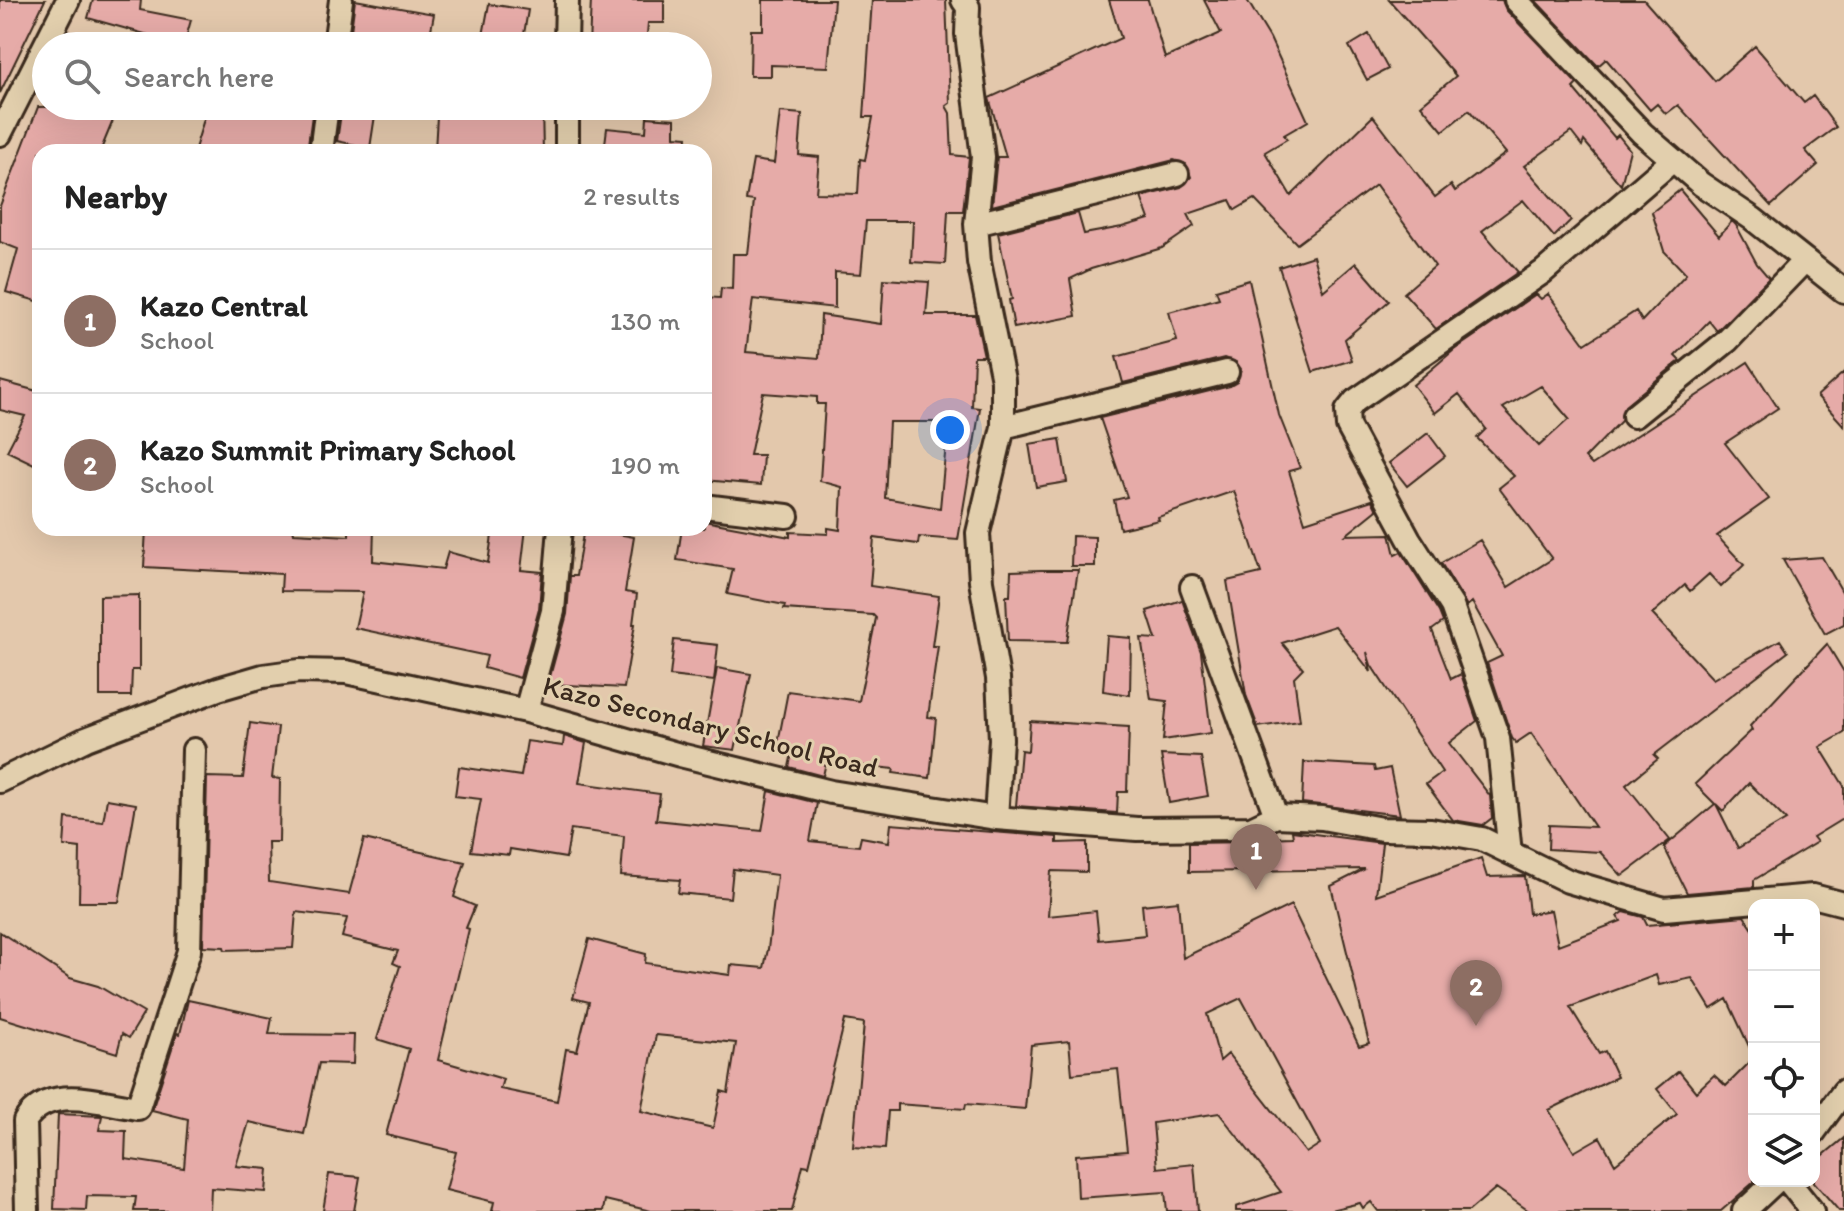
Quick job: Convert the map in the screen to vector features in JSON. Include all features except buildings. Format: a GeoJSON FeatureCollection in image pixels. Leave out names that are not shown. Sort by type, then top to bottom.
{"type":"FeatureCollection","features":[{"type":"Feature","properties":{"kind":"street"},"geometry":{"type":"LineString","coordinates":[[52,32],[68,0]]}},
{"type":"Feature","properties":{"kind":"street"},"geometry":{"type":"LineString","coordinates":[[337,32],[341,0]]}},
{"type":"Feature","properties":{"kind":"street"},"geometry":{"type":"LineString","coordinates":[[566,32],[567,0]]}},
{"type":"Feature","properties":{"kind":"street"},"geometry":{"type":"LineString","coordinates":[[963,0],[968,7],[967,34],[983,157],[976,224],[979,262],[1003,380],[1003,427],[978,533],[981,581],[998,678],[1001,739],[996,818]]}},
{"type":"Feature","properties":{"kind":"street"},"geometry":{"type":"LineString","coordinates":[[1516,0],[1642,133],[1844,291]]}},
{"type":"Feature","properties":{"kind":"street"},"geometry":{"type":"LineString","coordinates":[[0,134],[32,71]]}},
{"type":"Feature","properties":{"kind":"street"},"geometry":{"type":"LineString","coordinates":[[322,144],[325,120]]}},
{"type":"Feature","properties":{"kind":"street"},"geometry":{"type":"LineString","coordinates":[[567,120],[567,144]]}},
{"type":"Feature","properties":{"kind":"street"},"geometry":{"type":"LineString","coordinates":[[1510,853],[1498,738],[1452,606],[1409,539],[1348,426],[1347,411],[1355,401],[1543,272],[1673,160]]}},
{"type":"Feature","properties":{"kind":"street"},"geometry":{"type":"LineString","coordinates":[[976,224],[1177,174]]}},
{"type":"Feature","properties":{"kind":"street"},"geometry":{"type":"LineString","coordinates":[[1634,416],[1727,341],[1805,260]]}},
{"type":"Feature","properties":{"kind":"street"},"geometry":{"type":"LineString","coordinates":[[1003,427],[1227,372]]}},
{"type":"Feature","properties":{"kind":"street"},"geometry":{"type":"LineString","coordinates":[[712,507],[787,516]]}},
{"type":"Feature","properties":{"kind":"street"},"geometry":{"type":"LineString","coordinates":[[526,711],[553,611],[559,536]]}},
{"type":"Feature","properties":{"kind":"street"},"geometry":{"type":"LineString","coordinates":[[1192,587],[1276,816]]}},
{"type":"Feature","properties":{"kind":"street","name":"Kazo Secondary School Road"},"geometry":{"type":"LineString","coordinates":[[0,781],[86,739],[218,689],[263,676],[299,671],[346,672],[526,711],[680,755],[831,792],[996,818],[1137,829],[1222,829],[1251,828],[1276,816],[1322,818],[1382,829],[1431,830],[1482,839],[1568,881],[1664,909],[1813,896],[1844,904]]}},
{"type":"Feature","properties":{"kind":"street"},"geometry":{"type":"LineString","coordinates":[[27,1211],[25,1121],[33,1109],[44,1100],[59,1098],[138,1108],[189,951],[194,750]]}},
{"type":"Feature","properties":{"kind":"street"},"geometry":{"type":"LineString","coordinates":[[1820,1124],[1844,1091]]}},
{"type":"Feature","properties":{"kind":"street"},"geometry":{"type":"LineString","coordinates":[[1744,1211],[1770,1187]]}},
{"type":"Feature","properties":{"kind":"street"},"geometry":{"type":"LineString","coordinates":[[1793,1187],[1812,1211]]}},
{"type":"Feature","properties":{"kind":"place","name":"Kazo Central"},"geometry":{"type":"Point","coordinates":[1256,890]}},
{"type":"Feature","properties":{"kind":"place","name":"Kazo Summit Primary School"},"geometry":{"type":"Point","coordinates":[1476,1026]}}]}
